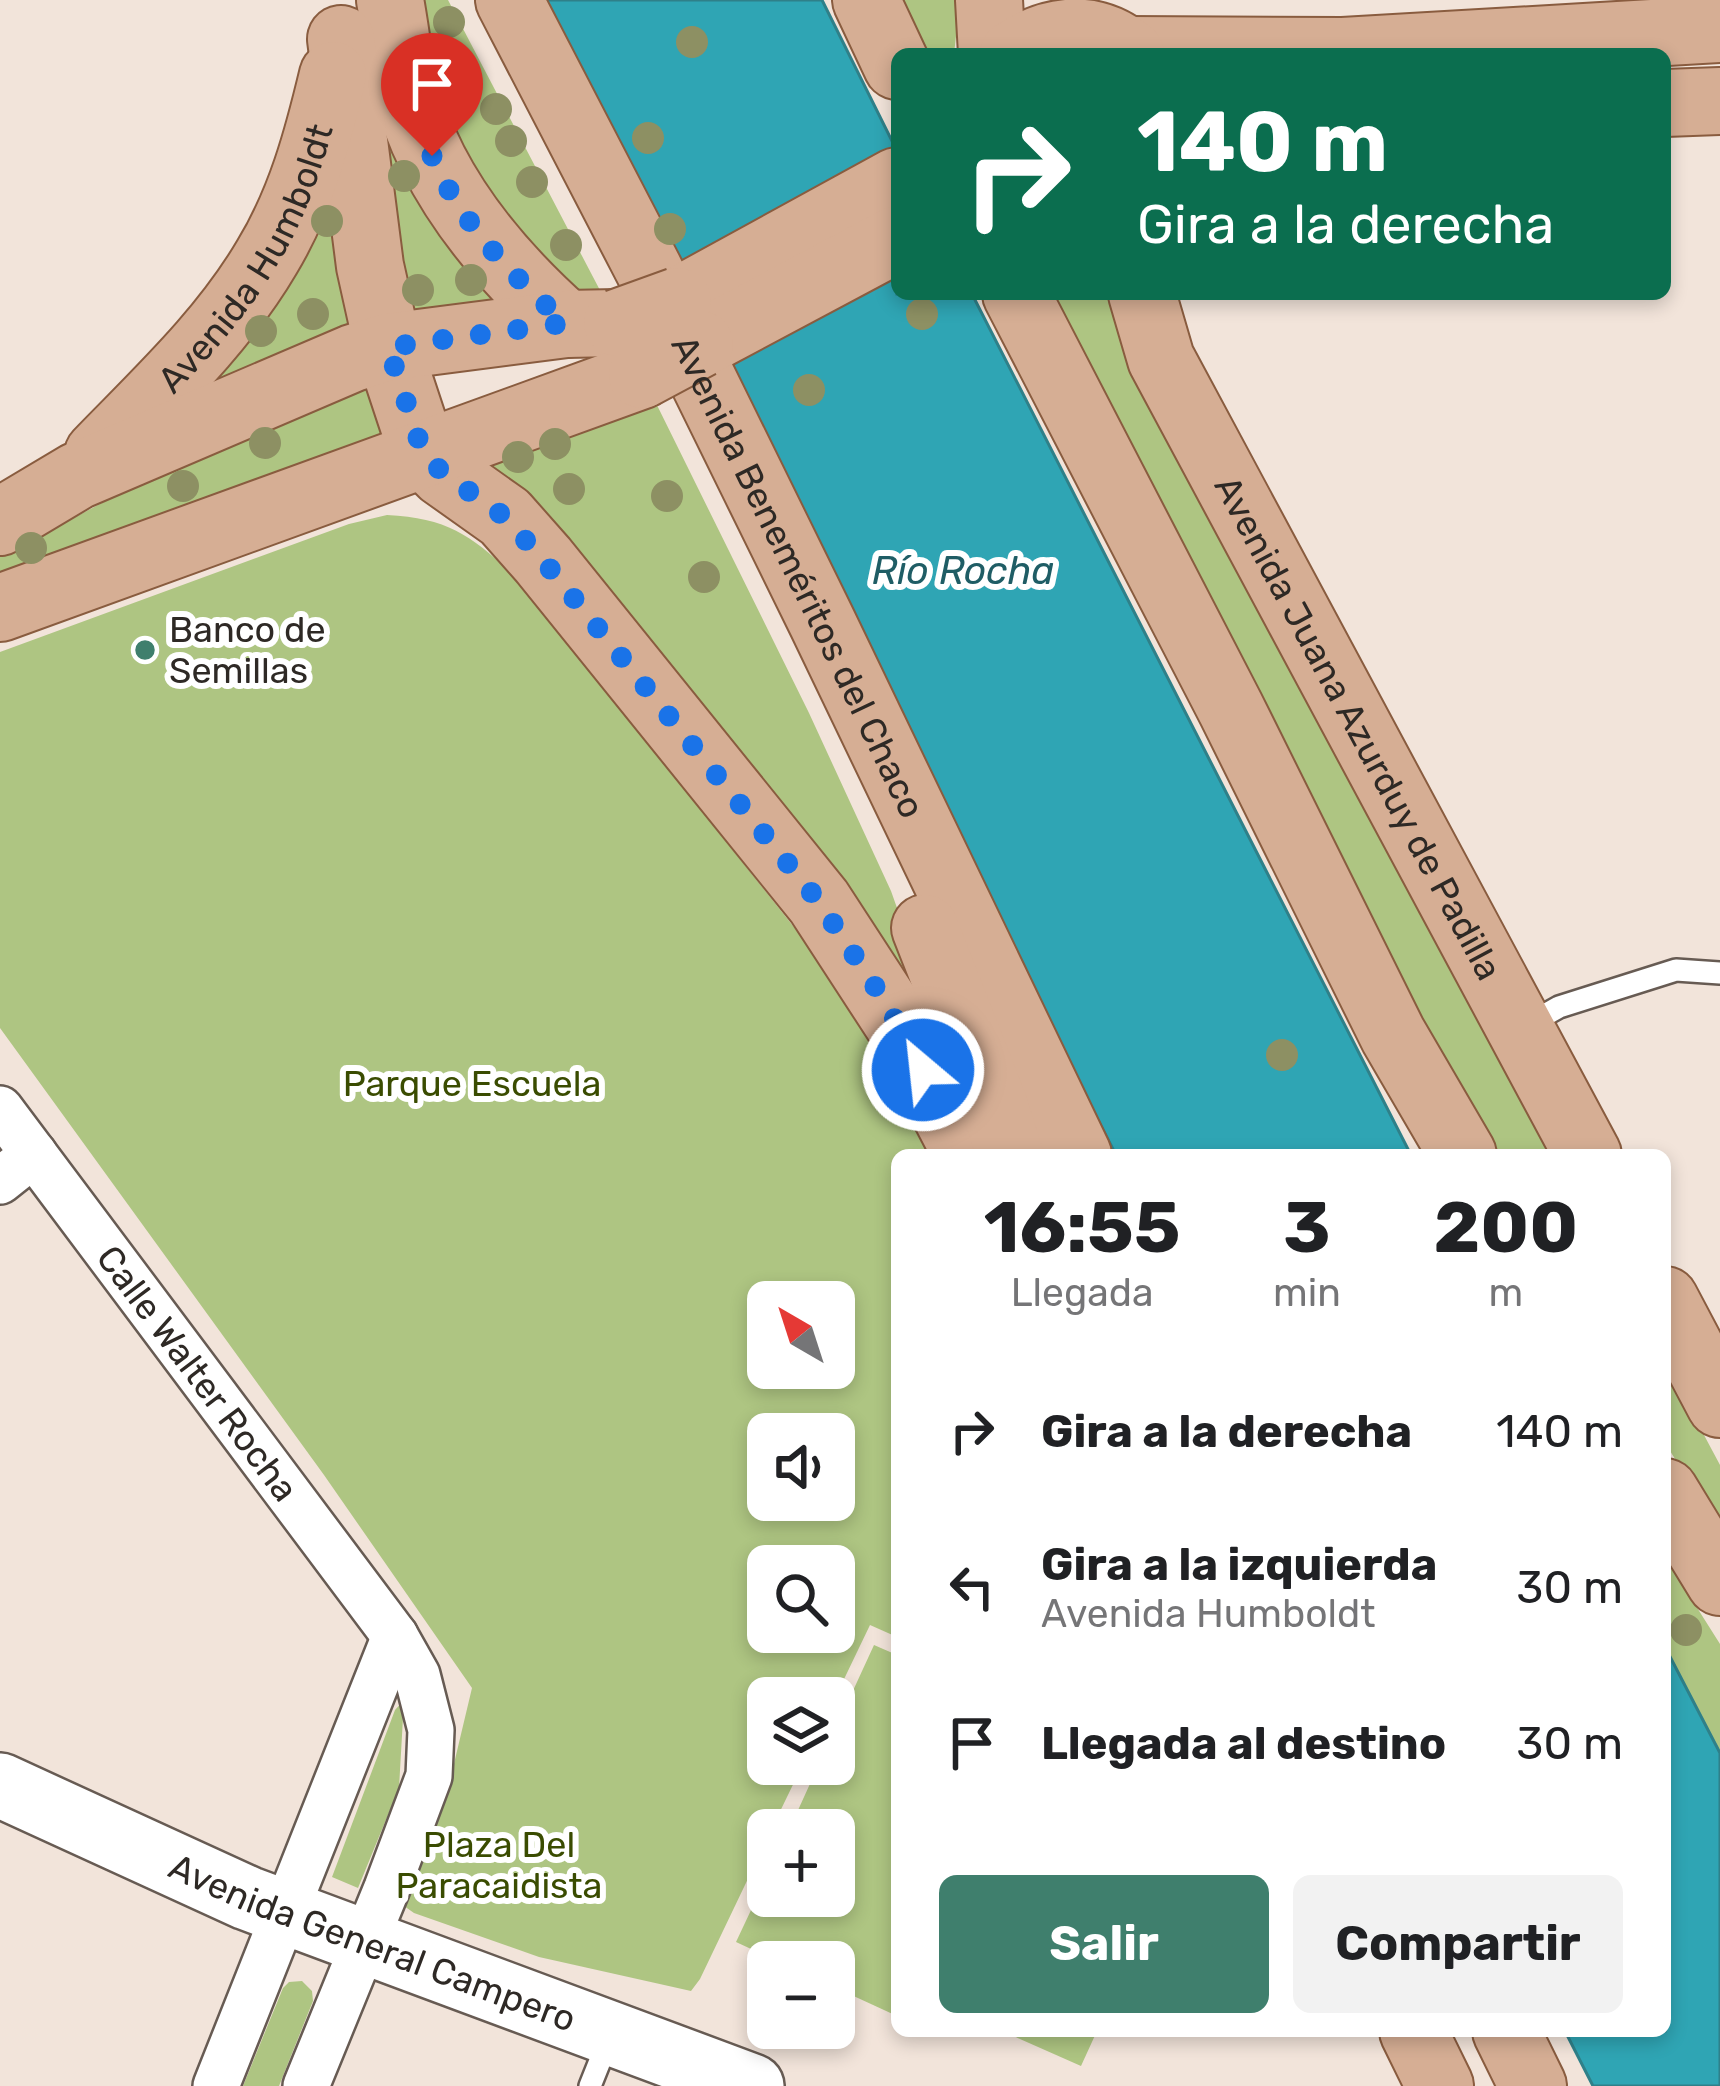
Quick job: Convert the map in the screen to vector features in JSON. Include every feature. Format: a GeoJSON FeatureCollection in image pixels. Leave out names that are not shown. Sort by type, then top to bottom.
{"type":"FeatureCollection","features":[{"type":"Feature","properties":{"kind":"main road","name":"Avenida Beneméritos del Chaco"},"geometry":{"type":"LineString","coordinates":[[467,0],[615,280],[883,825],[1008,1149]]}},
{"type":"Feature","properties":{"kind":"main road","name":"Avenida Beneméritos del Chaco"},"geometry":{"type":"LineString","coordinates":[[509,0],[690,353],[1075,1149]]}},
{"type":"Feature","properties":{"kind":"main road"},"geometry":{"type":"LineString","coordinates":[[866,0],[891,53]]}},
{"type":"Feature","properties":{"kind":"main road"},"geometry":{"type":"LineString","coordinates":[[989,0],[992,48]]}},
{"type":"Feature","properties":{"kind":"main road"},"geometry":{"type":"LineString","coordinates":[[357,13],[405,85],[441,178],[492,250],[529,291],[608,340]]}},
{"type":"Feature","properties":{"kind":"main road"},"geometry":{"type":"LineString","coordinates":[[357,13],[363,227],[388,347],[423,453],[505,517],[543,560],[819,902],[901,1028],[965,1149]]}},
{"type":"Feature","properties":{"kind":"main road","name":"Avenida Humboldt"},"geometry":{"type":"LineString","coordinates":[[77,476],[190,359],[268,257],[299,194],[357,13]]}},
{"type":"Feature","properties":{"kind":"main road"},"geometry":{"type":"LineString","coordinates":[[1394,48],[1720,29]]}},
{"type":"Feature","properties":{"kind":"main road"},"geometry":{"type":"LineString","coordinates":[[1021,48],[1060,32],[1088,32],[1294,48]]}},
{"type":"Feature","properties":{"kind":"main road"},"geometry":{"type":"LineString","coordinates":[[1671,103],[1720,101]]}},
{"type":"Feature","properties":{"kind":"main road"},"geometry":{"type":"LineString","coordinates":[[689,323],[891,185]]}},
{"type":"Feature","properties":{"kind":"main road"},"geometry":{"type":"LineString","coordinates":[[0,522],[77,476],[353,358],[388,347],[608,340],[689,323],[891,241]]}},
{"type":"Feature","properties":{"kind":"main road"},"geometry":{"type":"LineString","coordinates":[[1019,300],[1393,1034],[1460,1149]]}},
{"type":"Feature","properties":{"kind":"main road","name":"Avenida Juana Azurduy de Padilla"},"geometry":{"type":"LineString","coordinates":[[1144,300],[1161,359],[1585,1149]]}},
{"type":"Feature","properties":{"kind":"main road"},"geometry":{"type":"LineString","coordinates":[[0,608],[423,453],[608,340]]}},
{"type":"Feature","properties":{"kind":"main road"},"geometry":{"type":"LineString","coordinates":[[1671,1311],[1720,1404]]}},
{"type":"Feature","properties":{"kind":"main road"},"geometry":{"type":"LineString","coordinates":[[1671,1502],[1720,1582]]}},
{"type":"Feature","properties":{"kind":"main road"},"geometry":{"type":"LineString","coordinates":[[1416,2037],[1440,2086]]}},
{"type":"Feature","properties":{"kind":"main road"},"geometry":{"type":"LineString","coordinates":[[1509,2037],[1533,2086]]}},
{"type":"Feature","properties":{"kind":"street","name":"Calle Walter Rocha"},"geometry":{"type":"LineString","coordinates":[[0,1109],[17,1168],[395,1636],[417,1675],[431,1730],[428,1776],[306,2086]]}},
{"type":"Feature","properties":{"kind":"street"},"geometry":{"type":"LineString","coordinates":[[216,2086],[395,1636]]}},
{"type":"Feature","properties":{"kind":"street","name":"Avenida General Campero"},"geometry":{"type":"LineString","coordinates":[[0,1785],[247,1898],[365,1942],[601,2059],[752,2086]]}},
{"type":"Feature","properties":{"kind":"lane"},"geometry":{"type":"LineString","coordinates":[[1521,1028],[1559,1007],[1676,970],[1720,973]]}},
{"type":"Feature","properties":{"kind":"green space"},"geometry":{"type":"Polygon","coordinates":[[[415,0],[448,0],[603,296],[555,289],[454,156],[415,0]]]}},
{"type":"Feature","properties":{"kind":"green space"},"geometry":{"type":"Polygon","coordinates":[[[899,0],[960,0],[955,48],[922,48],[899,0]]]}},
{"type":"Feature","properties":{"kind":"green space"},"geometry":{"type":"Polygon","coordinates":[[[370,13],[510,301],[407,317],[370,13]]]}},
{"type":"Feature","properties":{"kind":"green space"},"geometry":{"type":"Polygon","coordinates":[[[324,178],[359,325],[183,396],[324,178]]]}},
{"type":"Feature","properties":{"kind":"green space"},"geometry":{"type":"Polygon","coordinates":[[[1051,300],[1120,300],[1553,1149],[1490,1149],[1051,300]]]}},
{"type":"Feature","properties":{"kind":"green space"},"geometry":{"type":"Polygon","coordinates":[[[372,378],[392,438],[0,577],[0,557],[245,427],[372,378]]]}},
{"type":"Feature","properties":{"kind":"green space"},"geometry":{"type":"Polygon","coordinates":[[[651,393],[891,891],[983,1149],[980,1149],[458,469],[651,393]]]}},
{"type":"Feature","properties":{"kind":"green space","name":"Parque Escuela"},"geometry":{"type":"Polygon","coordinates":[[[387,515],[428,521],[460,533],[519,580],[850,998],[926,1149],[891,1149],[891,1634],[870,1625],[845,1677],[747,1677],[747,1785],[793,1785],[781,1809],[747,1809],[747,1881],[691,1991],[539,1957],[404,1906],[452,1772],[472,1688],[0,1028],[0,652],[349,524],[387,515]]]}},
{"type":"Feature","properties":{"kind":"green space"},"geometry":{"type":"Polygon","coordinates":[[[1671,1373],[1720,1465],[1720,1530],[1671,1452],[1671,1373]]]}},
{"type":"Feature","properties":{"kind":"green space"},"geometry":{"type":"Polygon","coordinates":[[[1671,1566],[1720,1644],[1720,1753],[1671,1659],[1671,1566]]]}},
{"type":"Feature","properties":{"kind":"green space"},"geometry":{"type":"Polygon","coordinates":[[[874,1645],[891,1652],[891,2013],[855,1997],[855,1941],[747,1941],[747,1947],[736,1942],[748,1917],[855,1917],[855,1809],[799,1809],[809,1785],[855,1785],[855,1686],[874,1645]]]}},
{"type":"Feature","properties":{"kind":"green space"},"geometry":{"type":"Polygon","coordinates":[[[404,1700],[399,1788],[358,1888],[332,1877],[395,1710],[404,1700]]]}},
{"type":"Feature","properties":{"kind":"green space"},"geometry":{"type":"Polygon","coordinates":[[[302,1981],[312,1991],[313,2001],[279,2086],[243,2086],[283,1988],[302,1981]]]}},
{"type":"Feature","properties":{"kind":"green space"},"geometry":{"type":"Polygon","coordinates":[[[1016,2037],[1094,2037],[1081,2066],[1016,2037]]]}},
{"type":"Feature","properties":{"kind":"water","name":"Río Rocha"},"geometry":{"type":"Polygon","coordinates":[[[521,0],[822,0],[891,139],[891,300],[975,300],[1408,1149],[1113,1149],[521,0]]]}},
{"type":"Feature","properties":{"kind":"water"},"geometry":{"type":"Polygon","coordinates":[[[1671,1659],[1720,1753],[1720,2086],[1593,2086],[1568,2037],[1671,2037],[1671,1659]]]}},
{"type":"Feature","properties":{"kind":"place","name":"Banco de Semillas"},"geometry":{"type":"Point","coordinates":[145,650]}},
{"type":"Feature","properties":{"kind":"route"},"geometry":{"type":"LineString","coordinates":[[432,156],[441,178],[492,250],[566,323],[388,347],[423,453],[505,517],[543,560],[819,902],[884,1000],[923,1070]]}},
{"type":"Feature","properties":{"kind":"park label","name":"Plaza Del Paracaidista"},"geometry":{"type":"Point","coordinates":[499,1864]}}]}
